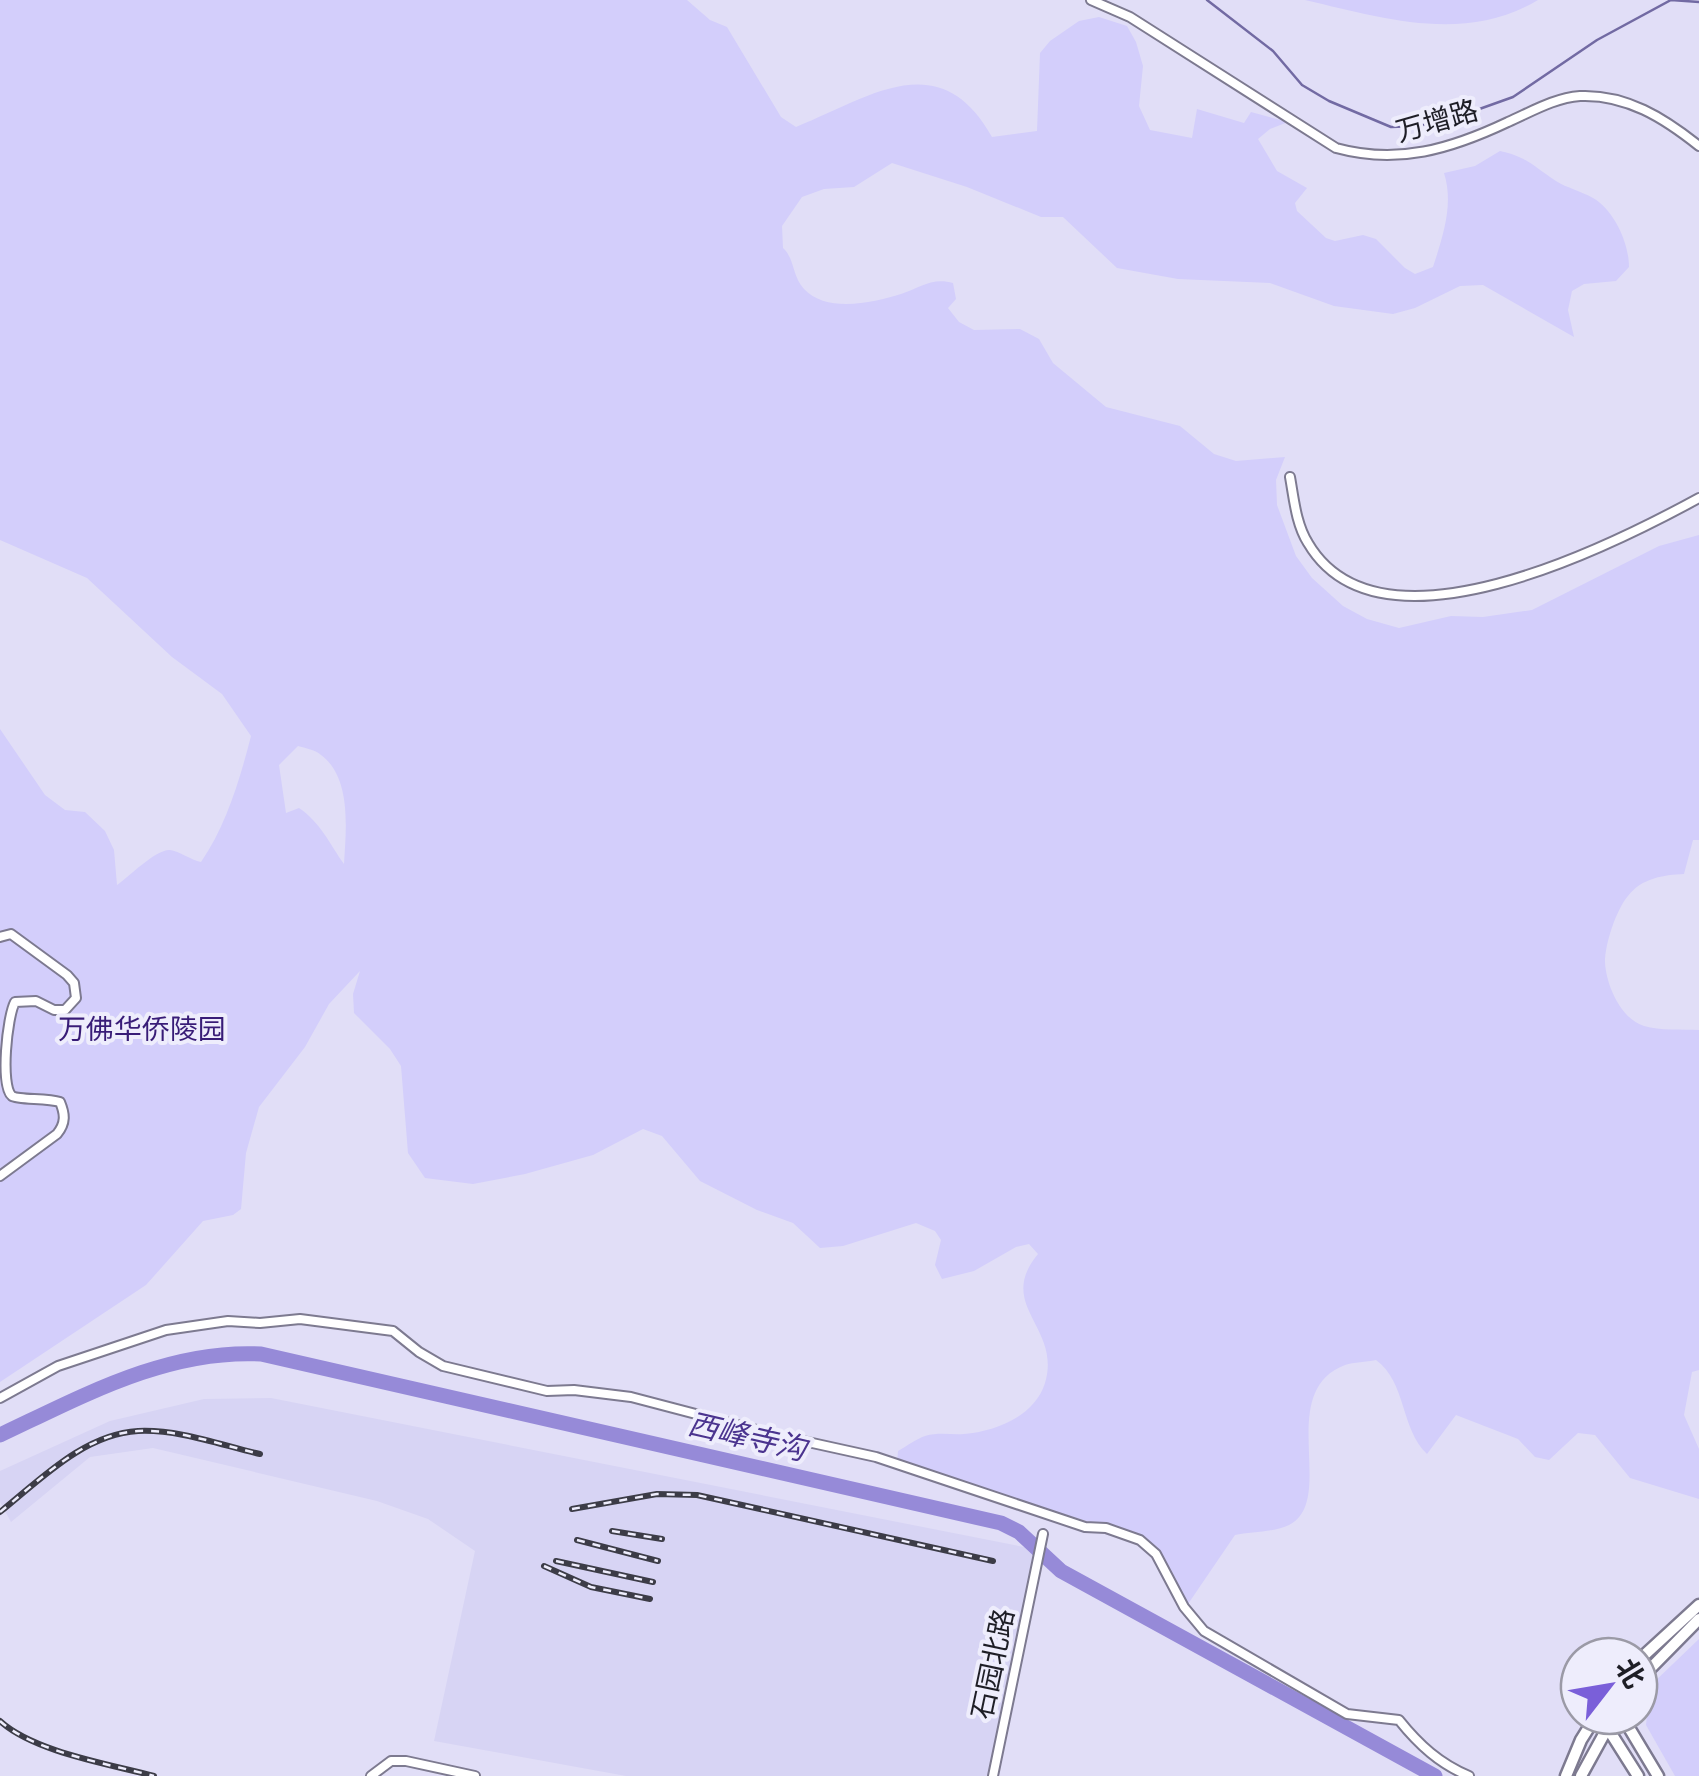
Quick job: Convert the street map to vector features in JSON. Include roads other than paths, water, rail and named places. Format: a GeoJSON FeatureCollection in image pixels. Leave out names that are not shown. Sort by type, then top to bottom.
{"type":"FeatureCollection","features":[{"type":"Feature","properties":{"kind":"main road"},"geometry":{"type":"LineString","coordinates":[[1659,1642],[1699,1606]]}},
{"type":"Feature","properties":{"kind":"main road"},"geometry":{"type":"LineString","coordinates":[[1659,1660],[1699,1619]]}},
{"type":"Feature","properties":{"kind":"main road"},"geometry":{"type":"LineString","coordinates":[[1566,1776],[1585,1736]]}},
{"type":"Feature","properties":{"kind":"main road"},"geometry":{"type":"LineString","coordinates":[[1581,1776],[1597,1736]]}},
{"type":"Feature","properties":{"kind":"main road"},"geometry":{"type":"LineString","coordinates":[[1615,1736],[1638,1776]]}},
{"type":"Feature","properties":{"kind":"main road"},"geometry":{"type":"LineString","coordinates":[[1634,1736],[1658,1776]]}},
{"type":"Feature","properties":{"kind":"street","name":"万增路"},"geometry":{"type":"LineString","coordinates":[[1091,0],[1130,18],[1336,148],[1366,156],[1393,158],[1429,151],[1485,133],[1550,102],[1579,96],[1609,98],[1644,109],[1670,122],[1699,146]]}},
{"type":"Feature","properties":{"kind":"street"},"geometry":{"type":"LineString","coordinates":[[1290,477],[1296,516],[1307,542],[1323,563],[1346,583],[1407,597],[1443,595],[1550,566],[1621,540],[1699,498]]}},
{"type":"Feature","properties":{"kind":"street"},"geometry":{"type":"LineString","coordinates":[[0,937],[11,934],[67,975],[74,983],[76,998],[65,1010],[24,999],[15,1002],[8,1014],[4,1082],[9,1094],[16,1099],[60,1102],[65,1114],[57,1134],[0,1176]]}},
{"type":"Feature","properties":{"kind":"street"},"geometry":{"type":"LineString","coordinates":[[0,1398],[58,1366],[141,1337],[195,1324],[300,1319],[393,1331],[443,1366],[547,1390],[631,1396],[876,1457],[1084,1527],[1099,1526],[1140,1540],[1164,1566],[1184,1607],[1204,1631],[1348,1714],[1399,1720],[1417,1742],[1447,1767],[1470,1776]]}},
{"type":"Feature","properties":{"kind":"street","name":"石园北路"},"geometry":{"type":"LineString","coordinates":[[993,1776],[1043,1534]]}},
{"type":"Feature","properties":{"kind":"street"},"geometry":{"type":"LineString","coordinates":[[371,1776],[391,1761],[406,1760],[475,1776]]}},
{"type":"Feature","properties":{"kind":"waterway"},"geometry":{"type":"LineString","coordinates":[[1207,0],[1273,51],[1302,85],[1391,127],[1418,126],[1457,117],[1513,97],[1597,40],[1671,0],[1699,2]]}},
{"type":"Feature","properties":{"kind":"waterway","name":"西峰寺沟"},"geometry":{"type":"LineString","coordinates":[[0,1435],[94,1391],[159,1367],[226,1354],[261,1354],[1001,1523],[1019,1532],[1061,1571],[1435,1776]]}},
{"type":"Feature","properties":{"kind":"railway"},"geometry":{"type":"LineString","coordinates":[[0,1512],[64,1461],[99,1440],[118,1434],[168,1432],[260,1454]]}},
{"type":"Feature","properties":{"kind":"railway"},"geometry":{"type":"LineString","coordinates":[[572,1509],[657,1494],[697,1495],[993,1561]]}},
{"type":"Feature","properties":{"kind":"railway"},"geometry":{"type":"LineString","coordinates":[[612,1531],[662,1539]]}},
{"type":"Feature","properties":{"kind":"railway"},"geometry":{"type":"LineString","coordinates":[[577,1540],[658,1561]]}},
{"type":"Feature","properties":{"kind":"railway"},"geometry":{"type":"LineString","coordinates":[[556,1561],[653,1582]]}},
{"type":"Feature","properties":{"kind":"railway"},"geometry":{"type":"LineString","coordinates":[[544,1566],[591,1587],[650,1599]]}},
{"type":"Feature","properties":{"kind":"railway"},"geometry":{"type":"LineString","coordinates":[[0,1721],[52,1749],[154,1776]]}},
{"type":"Feature","properties":{"kind":"park label","name":"万佛华侨陵园"},"geometry":{"type":"Point","coordinates":[142,1029]}}]}
